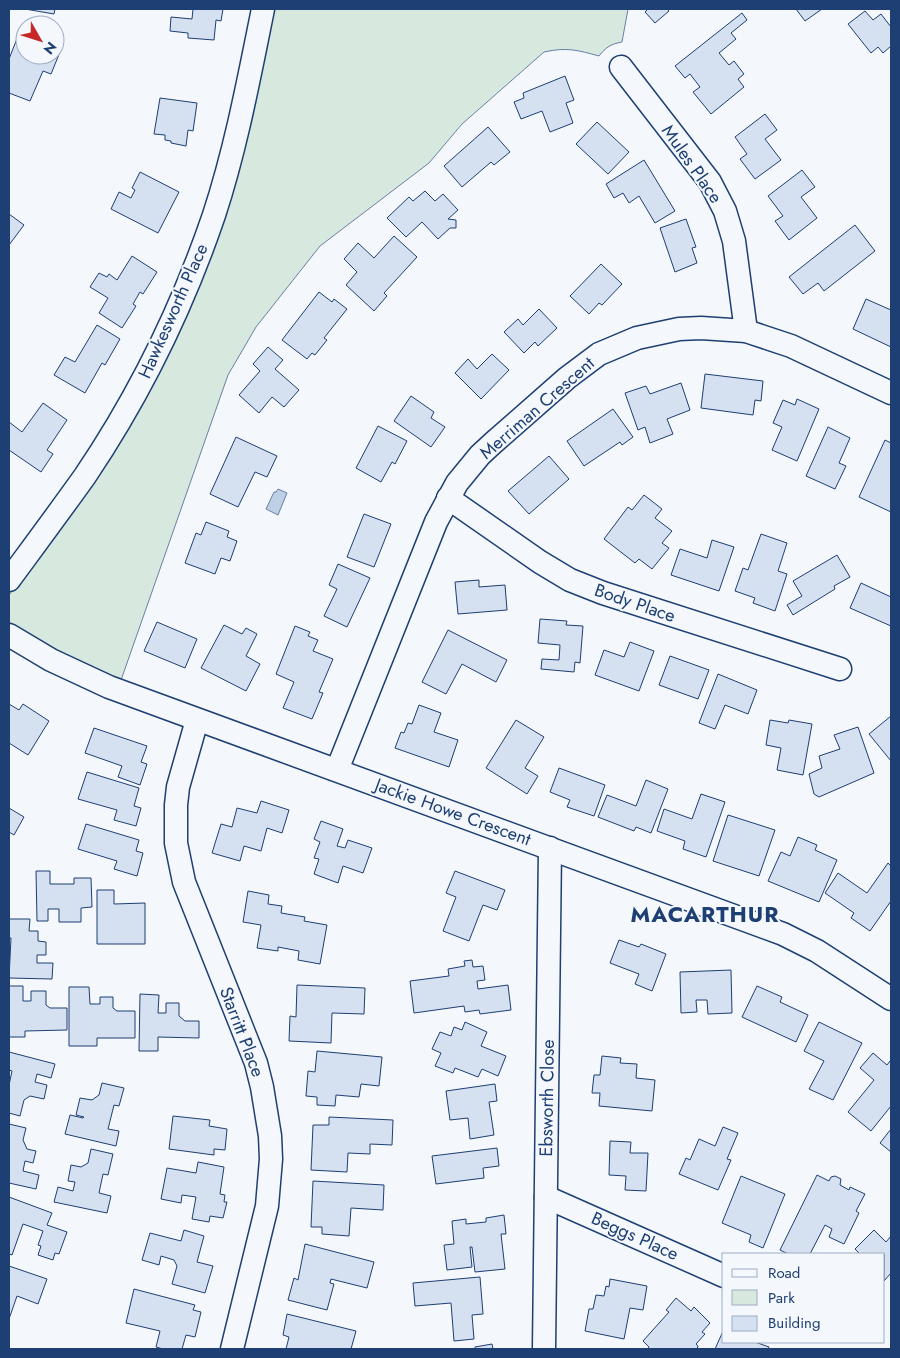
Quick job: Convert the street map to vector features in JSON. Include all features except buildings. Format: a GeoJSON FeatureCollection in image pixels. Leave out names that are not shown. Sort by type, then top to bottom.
{"type":"FeatureCollection","features":[{"type":"Feature","properties":{"kind":"street","name":"Hawkesworth Place"},"geometry":{"type":"LineString","coordinates":[[9,580],[64,506],[103,446],[136,392],[179,305],[214,214],[241,119],[263,9]]}},
{"type":"Feature","properties":{"kind":"street","name":"Mules Place"},"geometry":{"type":"LineString","coordinates":[[621,67],[710,182],[725,211],[734,241],[746,331]]}},
{"type":"Feature","properties":{"kind":"street","name":"Merriman Crescent"},"geometry":{"type":"LineString","coordinates":[[336,770],[436,522],[448,498],[469,469],[493,443],[567,378],[599,354],[637,338],[679,329],[700,328],[746,331],[790,346],[891,393]]}},
{"type":"Feature","properties":{"kind":"street","name":"Body Place"},"geometry":{"type":"LineString","coordinates":[[448,498],[540,562],[570,580],[602,593],[840,670]]}},
{"type":"Feature","properties":{"kind":"street","name":"Jackie Howe Crescent"},"geometry":{"type":"LineString","coordinates":[[9,635],[51,660],[109,687],[783,934],[817,951],[891,999]]}},
{"type":"Feature","properties":{"kind":"street","name":"Starritt Place"},"geometry":{"type":"LineString","coordinates":[[198,720],[178,787],[176,843],[184,882],[256,1063],[270,1136],[271,1160],[267,1206],[232,1349]]}},
{"type":"Feature","properties":{"kind":"street","name":"Ebsworth Close"},"geometry":{"type":"LineString","coordinates":[[544,1349],[550,848]]}},
{"type":"Feature","properties":{"kind":"street","name":"Beggs Place"},"geometry":{"type":"LineString","coordinates":[[546,1197],[722,1275]]}},
{"type":"Feature","properties":{"kind":"green space"},"geometry":{"type":"Polygon","coordinates":[[[273,9],[628,9],[622,42],[609,46],[599,56],[572,50],[544,52],[462,124],[429,163],[320,246],[256,327],[228,375],[120,683],[12,626],[9,621],[9,595],[83,493],[135,413],[273,9]]]}},
{"type":"Feature","properties":{"kind":"water"},"geometry":{"type":"Polygon","coordinates":[[[278,489],[287,493],[278,515],[266,509],[274,492],[278,489]]]}},
{"type":"Feature","properties":{"kind":"district","name":"MACARTHUR"},"geometry":{"type":"Point","coordinates":[705,914]}}]}
